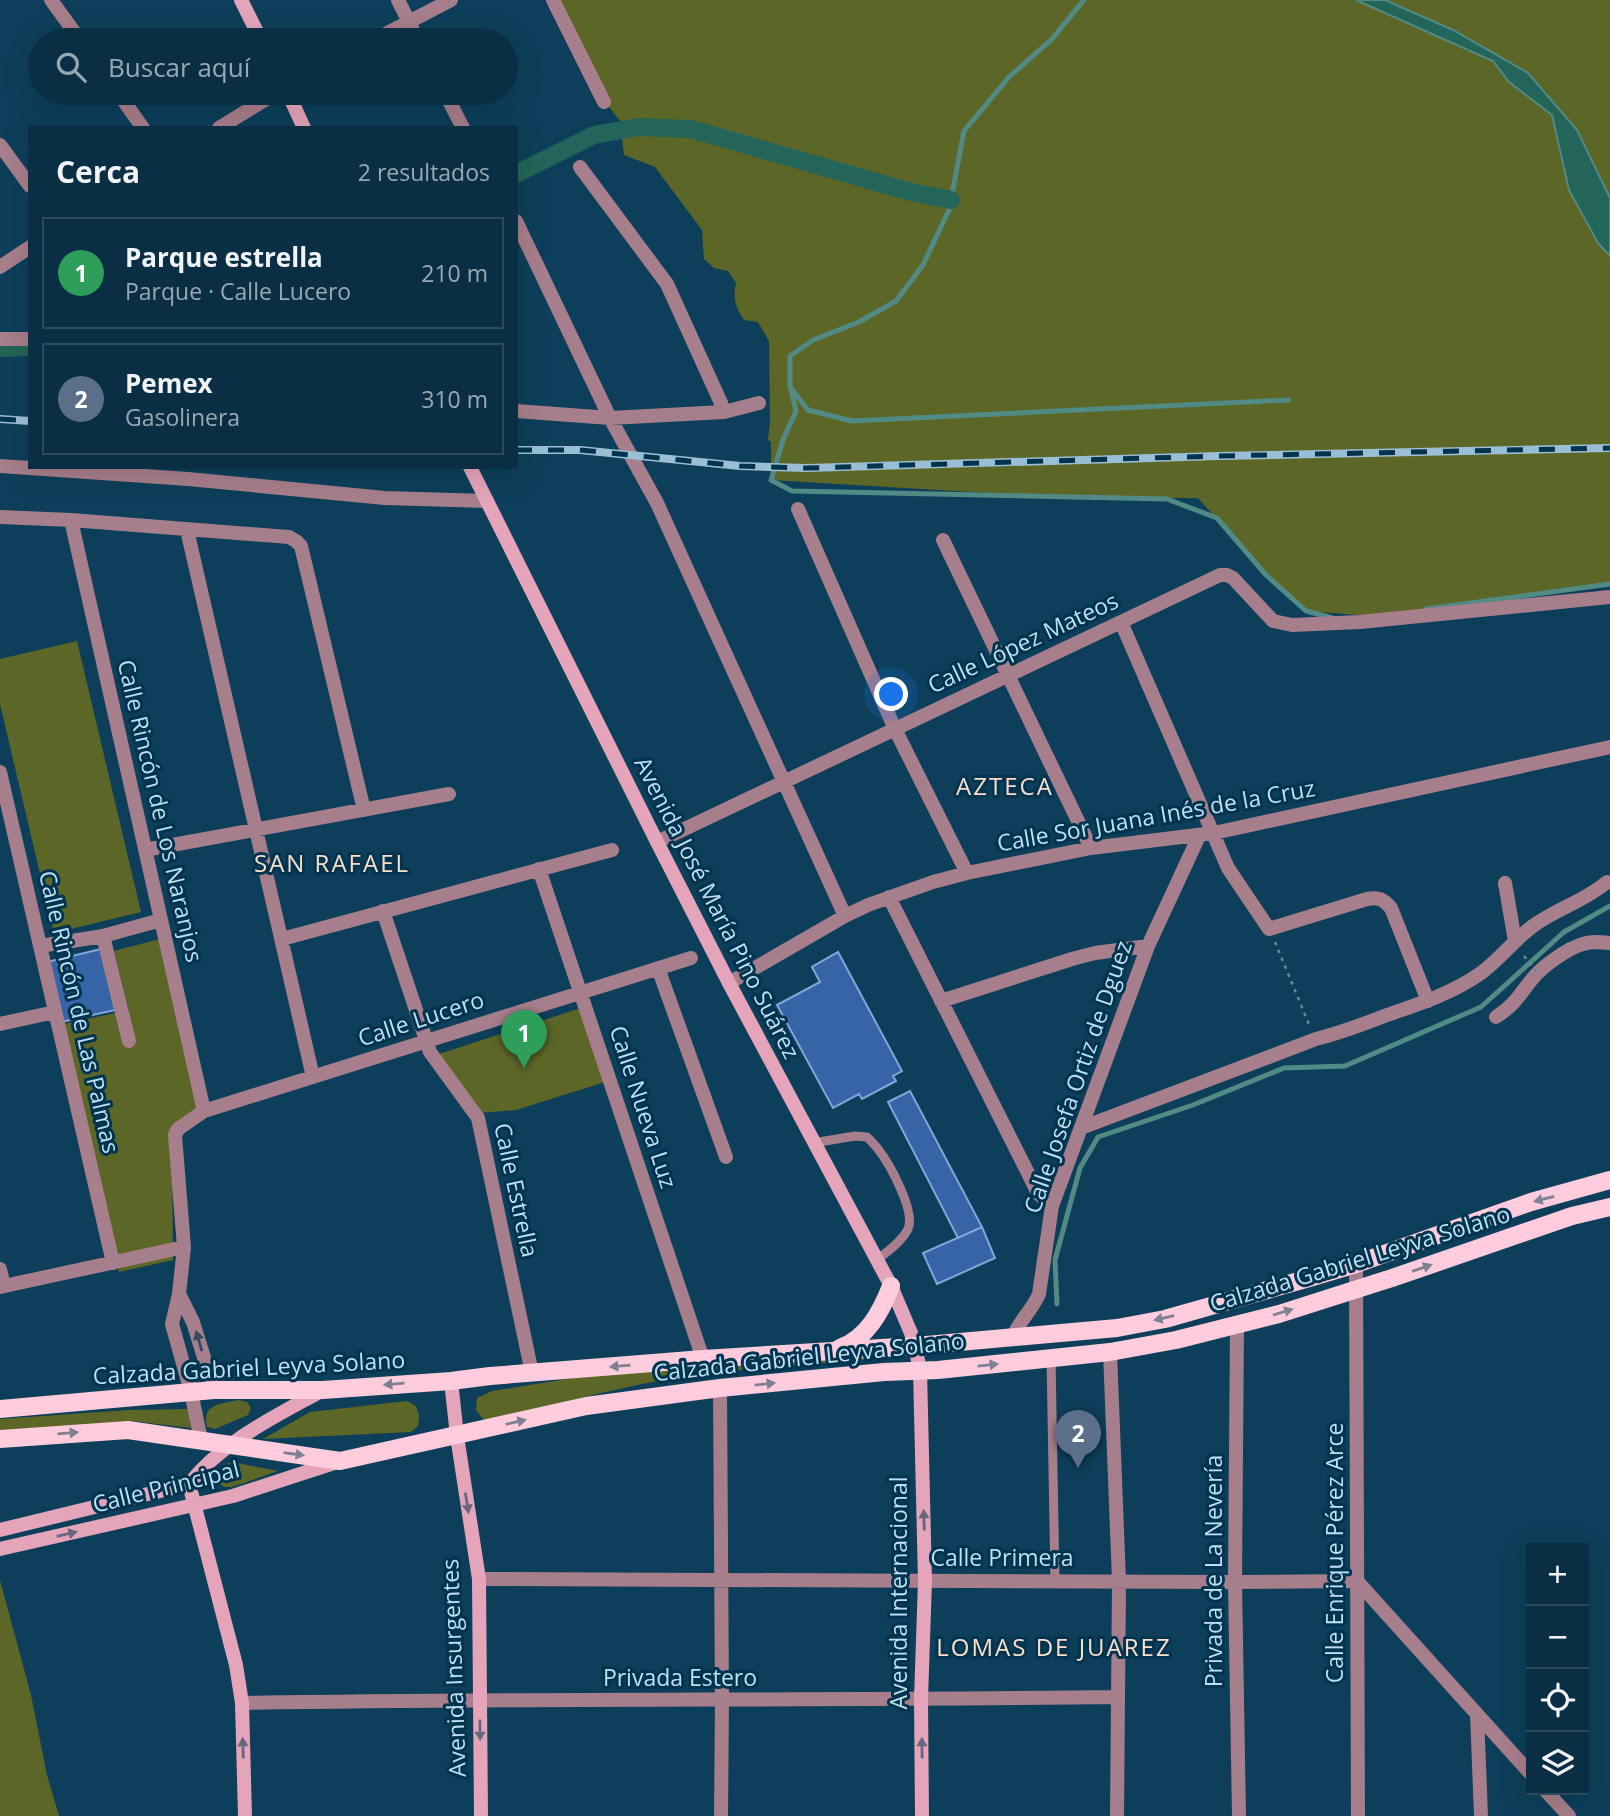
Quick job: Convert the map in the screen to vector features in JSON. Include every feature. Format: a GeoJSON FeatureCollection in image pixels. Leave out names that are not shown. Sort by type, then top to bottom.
{"type":"FeatureCollection","features":[{"type":"Feature","properties":{"kind":"main road","name":"Calzada Gabriel Leyva Solano"},"geometry":{"type":"LineString","coordinates":[[0,1409],[214,1390],[323,1390],[451,1381],[1116,1328],[1165,1319],[1356,1264],[1531,1202],[1604,1182]]}},
{"type":"Feature","properties":{"kind":"main road"},"geometry":{"type":"LineString","coordinates":[[1604,1182],[1607,1208]]}},
{"type":"Feature","properties":{"kind":"main road","name":"Calzada Gabriel Leyva Solano"},"geometry":{"type":"LineString","coordinates":[[0,1439],[128,1430],[340,1461],[586,1406],[720,1388],[1110,1352],[1176,1340],[1279,1314],[1572,1216],[1607,1208]]}},
{"type":"Feature","properties":{"kind":"main road"},"geometry":{"type":"LineString","coordinates":[[830,1351],[844,1347],[871,1325],[883,1307],[891,1286]]}},
{"type":"Feature","properties":{"kind":"street"},"geometry":{"type":"LineString","coordinates":[[51,0],[71,28]]}},
{"type":"Feature","properties":{"kind":"street"},"geometry":{"type":"LineString","coordinates":[[241,0],[255,28]]}},
{"type":"Feature","properties":{"kind":"street"},"geometry":{"type":"LineString","coordinates":[[398,0],[412,28]]}},
{"type":"Feature","properties":{"kind":"street"},"geometry":{"type":"LineString","coordinates":[[397,28],[451,0]]}},
{"type":"Feature","properties":{"kind":"street"},"geometry":{"type":"LineString","coordinates":[[553,0],[604,102]]}},
{"type":"Feature","properties":{"kind":"street"},"geometry":{"type":"LineString","coordinates":[[127,105],[142,126]]}},
{"type":"Feature","properties":{"kind":"street"},"geometry":{"type":"LineString","coordinates":[[222,126],[256,105]]}},
{"type":"Feature","properties":{"kind":"street"},"geometry":{"type":"LineString","coordinates":[[293,105],[303,126]]}},
{"type":"Feature","properties":{"kind":"street"},"geometry":{"type":"LineString","coordinates":[[451,105],[462,126]]}},
{"type":"Feature","properties":{"kind":"street"},"geometry":{"type":"LineString","coordinates":[[0,145],[28,183]]}},
{"type":"Feature","properties":{"kind":"street"},"geometry":{"type":"LineString","coordinates":[[580,167],[667,284],[724,412]]}},
{"type":"Feature","properties":{"kind":"street"},"geometry":{"type":"LineString","coordinates":[[518,226],[610,418],[657,503],[845,916]]}},
{"type":"Feature","properties":{"kind":"street"},"geometry":{"type":"LineString","coordinates":[[0,267],[28,248]]}},
{"type":"Feature","properties":{"kind":"street"},"geometry":{"type":"LineString","coordinates":[[0,339],[28,339]]}},
{"type":"Feature","properties":{"kind":"street"},"geometry":{"type":"LineString","coordinates":[[518,411],[610,418],[724,412],[760,403]]}},
{"type":"Feature","properties":{"kind":"street"},"geometry":{"type":"LineString","coordinates":[[0,466],[28,468]]}},
{"type":"Feature","properties":{"kind":"street"},"geometry":{"type":"LineString","coordinates":[[43,469],[188,479],[385,498],[487,501]]}},
{"type":"Feature","properties":{"kind":"street","name":"Avenida José María Pino Suárez"},"geometry":{"type":"LineString","coordinates":[[471,469],[729,983],[891,1286],[915,1346],[920,1370]]}},
{"type":"Feature","properties":{"kind":"street"},"geometry":{"type":"LineString","coordinates":[[797,509],[895,729],[967,873]]}},
{"type":"Feature","properties":{"kind":"street"},"geometry":{"type":"LineString","coordinates":[[0,517],[289,537],[296,541],[301,546],[364,810]]}},
{"type":"Feature","properties":{"kind":"street","name":"Calle Rincón de Los Naranjos"},"geometry":{"type":"LineString","coordinates":[[71,520],[204,1111]]}},
{"type":"Feature","properties":{"kind":"street"},"geometry":{"type":"LineString","coordinates":[[187,530],[313,1077]]}},
{"type":"Feature","properties":{"kind":"street"},"geometry":{"type":"LineString","coordinates":[[943,540],[1091,848]]}},
{"type":"Feature","properties":{"kind":"street","name":"Calle López Mateos"},"geometry":{"type":"LineString","coordinates":[[657,842],[1220,575],[1233,578],[1273,621],[1292,625],[1360,622],[1610,597]]}},
{"type":"Feature","properties":{"kind":"street"},"geometry":{"type":"LineString","coordinates":[[1121,622],[1228,868],[1269,929],[1378,897],[1391,908],[1427,1001]]}},
{"type":"Feature","properties":{"kind":"street","name":"Calle Sor Juana Inés de la Cruz"},"geometry":{"type":"LineString","coordinates":[[729,983],[868,905],[967,873],[1091,848],[1199,836],[1610,747]]}},
{"type":"Feature","properties":{"kind":"street","name":"Calle Rincón de Las Palmas"},"geometry":{"type":"LineString","coordinates":[[0,772],[113,1263]]}},
{"type":"Feature","properties":{"kind":"street"},"geometry":{"type":"LineString","coordinates":[[145,850],[449,794]]}},
{"type":"Feature","properties":{"kind":"street","name":"Calle Josefa Ortiz de Dguez"},"geometry":{"type":"LineString","coordinates":[[1013,1337],[1039,1294],[1052,1206],[1148,946],[1199,836]]}},
{"type":"Feature","properties":{"kind":"street"},"geometry":{"type":"LineString","coordinates":[[282,939],[612,850]]}},
{"type":"Feature","properties":{"kind":"street","name":"Calle Nueva Luz"},"geometry":{"type":"LineString","coordinates":[[539,870],[703,1359]]}},
{"type":"Feature","properties":{"kind":"street"},"geometry":{"type":"LineString","coordinates":[[1081,1128],[1455,989],[1479,974],[1545,918],[1607,882]]}},
{"type":"Feature","properties":{"kind":"street"},"geometry":{"type":"LineString","coordinates":[[1505,883],[1515,941]]}},
{"type":"Feature","properties":{"kind":"street"},"geometry":{"type":"LineString","coordinates":[[889,897],[1038,1193],[1052,1206]]}},
{"type":"Feature","properties":{"kind":"street","name":"Calle Estrella"},"geometry":{"type":"LineString","coordinates":[[383,911],[430,1052],[478,1118],[532,1373]]}},
{"type":"Feature","properties":{"kind":"street"},"geometry":{"type":"LineString","coordinates":[[40,946],[103,936],[161,920]]}},
{"type":"Feature","properties":{"kind":"street"},"geometry":{"type":"LineString","coordinates":[[103,936],[129,1041]]}},
{"type":"Feature","properties":{"kind":"street"},"geometry":{"type":"LineString","coordinates":[[1496,1017],[1510,1008],[1544,968],[1582,944],[1610,943]]}},
{"type":"Feature","properties":{"kind":"street"},"geometry":{"type":"LineString","coordinates":[[941,1001],[1072,959],[1148,946]]}},
{"type":"Feature","properties":{"kind":"street","name":"Calle Lucero"},"geometry":{"type":"LineString","coordinates":[[204,1111],[691,958]]}},
{"type":"Feature","properties":{"kind":"street"},"geometry":{"type":"LineString","coordinates":[[658,968],[726,1157]]}},
{"type":"Feature","properties":{"kind":"street"},"geometry":{"type":"LineString","coordinates":[[0,1024],[55,1012]]}},
{"type":"Feature","properties":{"kind":"street"},"geometry":{"type":"LineString","coordinates":[[201,1440],[172,1324],[179,1294],[184,1247],[175,1135],[178,1129],[204,1111]]}},
{"type":"Feature","properties":{"kind":"street"},"geometry":{"type":"LineString","coordinates":[[0,1269],[2,1287],[184,1247]]}},
{"type":"Feature","properties":{"kind":"street","name":"Calle Enrique Pérez Arce"},"geometry":{"type":"LineString","coordinates":[[1356,1264],[1358,1816]]}},
{"type":"Feature","properties":{"kind":"street"},"geometry":{"type":"LineString","coordinates":[[179,1294],[193,1322],[214,1390]]}},
{"type":"Feature","properties":{"kind":"street","name":"Privada de La Nevería"},"geometry":{"type":"LineString","coordinates":[[1237,1325],[1235,1582],[1239,1816]]}},
{"type":"Feature","properties":{"kind":"street"},"geometry":{"type":"LineString","coordinates":[[1110,1352],[1119,1581],[1116,1816]]}},
{"type":"Feature","properties":{"kind":"street","name":"Avenida Internacional"},"geometry":{"type":"LineString","coordinates":[[920,1370],[925,1581],[921,1699],[922,1816]]}},
{"type":"Feature","properties":{"kind":"street","name":"Avenida Insurgentes"},"geometry":{"type":"LineString","coordinates":[[451,1381],[479,1579],[481,1816]]}},
{"type":"Feature","properties":{"kind":"street"},"geometry":{"type":"LineString","coordinates":[[720,1388],[721,1816]]}},
{"type":"Feature","properties":{"kind":"street","name":"Calle Principal"},"geometry":{"type":"LineString","coordinates":[[0,1530],[189,1484],[201,1469],[230,1446],[323,1390]]}},
{"type":"Feature","properties":{"kind":"street","name":"Calle Principal"},"geometry":{"type":"LineString","coordinates":[[0,1549],[233,1496],[340,1461]]}},
{"type":"Feature","properties":{"kind":"street"},"geometry":{"type":"LineString","coordinates":[[189,1484],[236,1665],[242,1703],[246,1816]]}},
{"type":"Feature","properties":{"kind":"street","name":"Calle Primera"},"geometry":{"type":"LineString","coordinates":[[479,1579],[1357,1581]]}},
{"type":"Feature","properties":{"kind":"street"},"geometry":{"type":"LineString","coordinates":[[1357,1581],[1526,1768]]}},
{"type":"Feature","properties":{"kind":"street","name":"Privada Estero"},"geometry":{"type":"LineString","coordinates":[[242,1703],[1118,1697]]}},
{"type":"Feature","properties":{"kind":"street"},"geometry":{"type":"LineString","coordinates":[[1477,1714],[1481,1816]]}},
{"type":"Feature","properties":{"kind":"street"},"geometry":{"type":"LineString","coordinates":[[1550,1795],[1569,1816]]}},
{"type":"Feature","properties":{"kind":"lane"},"geometry":{"type":"LineString","coordinates":[[813,1143],[855,1136],[867,1137],[878,1149],[890,1170],[904,1196],[909,1227],[899,1241],[877,1260]]}},
{"type":"Feature","properties":{"kind":"lane"},"geometry":{"type":"LineString","coordinates":[[1051,1358],[1055,1581]]}},
{"type":"Feature","properties":{"kind":"path"},"geometry":{"type":"LineString","coordinates":[[1269,929],[1316,1039]]}},
{"type":"Feature","properties":{"kind":"path"},"geometry":{"type":"LineString","coordinates":[[1524,956],[1541,977]]}},
{"type":"Feature","properties":{"kind":"shaded area"},"geometry":{"type":"Polygon","coordinates":[[[552,0],[1610,0],[1610,584],[1371,616],[1306,611],[1266,575],[1198,498],[1072,498],[771,480],[771,442],[768,440],[769,341],[758,322],[744,320],[741,315],[735,302],[736,283],[728,271],[714,268],[704,259],[702,230],[655,167],[624,155],[620,121],[607,104],[552,0]]]}},
{"type":"Feature","properties":{"kind":"shaded area"},"geometry":{"type":"Polygon","coordinates":[[[1356,0],[1385,0],[1453,30],[1528,73],[1577,130],[1610,198],[1610,256],[1598,243],[1569,190],[1552,115],[1509,82],[1493,61],[1356,0]]]}},
{"type":"Feature","properties":{"kind":"shaded area"},"geometry":{"type":"Polygon","coordinates":[[[77,641],[141,912],[54,933],[0,704],[0,659],[77,641]]]}},
{"type":"Feature","properties":{"kind":"shaded area"},"geometry":{"type":"Polygon","coordinates":[[[160,939],[200,1118],[172,1145],[173,1260],[119,1272],[64,1024],[129,1010],[114,951],[160,939]]]}},
{"type":"Feature","properties":{"kind":"shaded area"},"geometry":{"type":"Polygon","coordinates":[[[581,1008],[605,1082],[516,1110],[479,1113],[439,1054],[581,1008]]]}},
{"type":"Feature","properties":{"kind":"shaded area"},"geometry":{"type":"Polygon","coordinates":[[[881,1353],[882,1358],[705,1373],[642,1384],[489,1423],[476,1410],[477,1398],[492,1391],[611,1372],[881,1353]]]}},
{"type":"Feature","properties":{"kind":"shaded area"},"geometry":{"type":"Polygon","coordinates":[[[238,1400],[247,1402],[251,1408],[248,1415],[215,1429],[207,1427],[206,1419],[210,1409],[238,1400]]]}},
{"type":"Feature","properties":{"kind":"shaded area"},"geometry":{"type":"Polygon","coordinates":[[[407,1401],[416,1406],[419,1416],[418,1426],[411,1432],[263,1439],[310,1412],[407,1401]]]}},
{"type":"Feature","properties":{"kind":"shaded area"},"geometry":{"type":"Polygon","coordinates":[[[188,1409],[191,1428],[132,1421],[0,1432],[0,1419],[129,1410],[188,1409]]]}},
{"type":"Feature","properties":{"kind":"shaded area"},"geometry":{"type":"Polygon","coordinates":[[[232,1462],[278,1471],[225,1487],[219,1484],[216,1475],[223,1465],[232,1462]]]}},
{"type":"Feature","properties":{"kind":"shaded area"},"geometry":{"type":"Polygon","coordinates":[[[0,1580],[31,1695],[47,1775],[59,1816],[0,1816],[0,1580]]]}},
{"type":"Feature","properties":{"kind":"building"},"geometry":{"type":"Polygon","coordinates":[[[101,949],[115,1010],[61,1022],[47,962],[101,949]]]}},
{"type":"Feature","properties":{"kind":"building"},"geometry":{"type":"Polygon","coordinates":[[[838,952],[902,1071],[893,1076],[896,1081],[862,1099],[859,1094],[833,1108],[777,1005],[820,982],[812,967],[838,952]]]}},
{"type":"Feature","properties":{"kind":"building"},"geometry":{"type":"Polygon","coordinates":[[[910,1091],[982,1227],[958,1238],[888,1102],[910,1091]]]}},
{"type":"Feature","properties":{"kind":"building"},"geometry":{"type":"Polygon","coordinates":[[[982,1227],[995,1258],[937,1284],[923,1253],[982,1227]]]}},
{"type":"Feature","properties":{"kind":"waterway"},"geometry":{"type":"LineString","coordinates":[[1084,0],[1052,39],[1009,77],[964,131],[949,210],[923,265],[896,301],[859,322],[813,340],[790,356],[790,385],[796,411],[783,440],[771,480],[792,491],[1167,499],[1217,518],[1266,575],[1306,611],[1333,618]]}},
{"type":"Feature","properties":{"kind":"waterway"},"geometry":{"type":"LineString","coordinates":[[518,173],[594,135],[638,127],[691,129],[911,192],[951,200]]}},
{"type":"Feature","properties":{"kind":"waterway"},"geometry":{"type":"LineString","coordinates":[[0,348],[28,347]]}},
{"type":"Feature","properties":{"kind":"waterway"},"geometry":{"type":"LineString","coordinates":[[791,388],[808,410],[852,421],[1289,400]]}},
{"type":"Feature","properties":{"kind":"waterway"},"geometry":{"type":"LineString","coordinates":[[1426,609],[1610,584]]}},
{"type":"Feature","properties":{"kind":"waterway"},"geometry":{"type":"LineString","coordinates":[[1057,1304],[1055,1260],[1080,1168],[1098,1137],[1193,1105],[1284,1068],[1345,1066],[1481,1007],[1564,932],[1610,906]]}},
{"type":"Feature","properties":{"kind":"railway"},"geometry":{"type":"LineString","coordinates":[[0,419],[28,421]]}},
{"type":"Feature","properties":{"kind":"railway"},"geometry":{"type":"LineString","coordinates":[[518,450],[580,450],[740,466],[807,468],[1610,448]]}},
{"type":"Feature","properties":{"kind":"place","name":"Parque estrella"},"geometry":{"type":"Point","coordinates":[524,1068]}},
{"type":"Feature","properties":{"kind":"place","name":"Pemex"},"geometry":{"type":"Point","coordinates":[1078,1468]}},
{"type":"Feature","properties":{"kind":"district","name":"AZTECA"},"geometry":{"type":"Point","coordinates":[1005,787]}},
{"type":"Feature","properties":{"kind":"district","name":"SAN RAFAEL"},"geometry":{"type":"Point","coordinates":[332,864]}},
{"type":"Feature","properties":{"kind":"district","name":"LOMAS DE JUAREZ"},"geometry":{"type":"Point","coordinates":[1054,1648]}}]}
